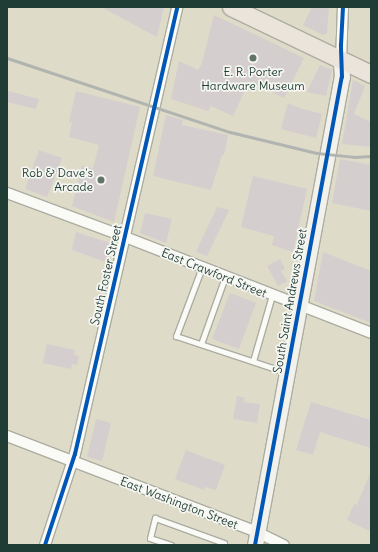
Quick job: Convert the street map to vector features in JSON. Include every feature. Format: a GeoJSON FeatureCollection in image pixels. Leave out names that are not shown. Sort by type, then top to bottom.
{"type":"FeatureCollection","features":[{"type":"Feature","properties":{"kind":"main road"},"geometry":{"type":"LineString","coordinates":[[231,7],[341,61],[371,74]]}},
{"type":"Feature","properties":{"kind":"street","name":"South Foster Street"},"geometry":{"type":"LineString","coordinates":[[45,545],[73,462],[177,7]]}},
{"type":"Feature","properties":{"kind":"street"},"geometry":{"type":"LineString","coordinates":[[341,61],[343,7]]}},
{"type":"Feature","properties":{"kind":"street","name":"South Saint Andrews Street"},"geometry":{"type":"LineString","coordinates":[[256,539],[342,76],[341,61]]}},
{"type":"Feature","properties":{"kind":"street","name":"East Crawford Street"},"geometry":{"type":"LineString","coordinates":[[7,193],[125,237],[371,334]]}},
{"type":"Feature","properties":{"kind":"street","name":"East Washington Street"},"geometry":{"type":"LineString","coordinates":[[7,436],[73,462],[256,539],[284,545]]}},
{"type":"Feature","properties":{"kind":"lane"},"geometry":{"type":"LineString","coordinates":[[202,268],[176,336],[286,372]]}},
{"type":"Feature","properties":{"kind":"lane"},"geometry":{"type":"LineString","coordinates":[[201,344],[225,277]]}},
{"type":"Feature","properties":{"kind":"lane"},"geometry":{"type":"LineString","coordinates":[[252,361],[272,295]]}},
{"type":"Feature","properties":{"kind":"lane"},"geometry":{"type":"LineString","coordinates":[[171,545],[150,538],[156,518],[224,543],[223,545]]}},
{"type":"Feature","properties":{"kind":"building"},"geometry":{"type":"Polygon","coordinates":[[[101,7],[164,7],[157,37],[118,16],[101,7]]]}},
{"type":"Feature","properties":{"kind":"building"},"geometry":{"type":"Polygon","coordinates":[[[312,7],[329,7],[327,33],[323,35],[303,25],[312,7]]]}},
{"type":"Feature","properties":{"kind":"building"},"geometry":{"type":"Polygon","coordinates":[[[214,15],[304,58],[284,98],[249,81],[233,116],[211,106],[208,111],[171,99],[179,61],[198,70],[202,63],[214,15]]]}},
{"type":"Feature","properties":{"kind":"building"},"geometry":{"type":"Polygon","coordinates":[[[320,65],[332,70],[326,96],[307,92],[320,65]]]}},
{"type":"Feature","properties":{"kind":"building"},"geometry":{"type":"Polygon","coordinates":[[[353,80],[365,86],[354,114],[371,122],[371,147],[342,144],[353,80]]]}},
{"type":"Feature","properties":{"kind":"building"},"geometry":{"type":"Polygon","coordinates":[[[7,91],[39,99],[36,109],[7,102],[7,91]]]}},
{"type":"Feature","properties":{"kind":"building"},"geometry":{"type":"Polygon","coordinates":[[[76,91],[140,107],[114,222],[72,206],[82,166],[93,168],[99,145],[69,137],[72,123],[69,122],[76,91]]]}},
{"type":"Feature","properties":{"kind":"building"},"geometry":{"type":"Polygon","coordinates":[[[288,103],[299,108],[322,114],[316,138],[281,129],[288,103]]]}},
{"type":"Feature","properties":{"kind":"building"},"geometry":{"type":"Polygon","coordinates":[[[166,115],[183,120],[182,125],[228,135],[224,155],[222,155],[211,190],[153,176],[166,115]]]}},
{"type":"Feature","properties":{"kind":"building"},"geometry":{"type":"Polygon","coordinates":[[[39,150],[62,158],[47,197],[25,189],[39,150]]]}},
{"type":"Feature","properties":{"kind":"building"},"geometry":{"type":"Polygon","coordinates":[[[340,159],[371,165],[371,211],[332,203],[340,159]]]}},
{"type":"Feature","properties":{"kind":"building"},"geometry":{"type":"Polygon","coordinates":[[[253,176],[307,189],[293,252],[272,245],[274,236],[241,227],[253,176]]]}},
{"type":"Feature","properties":{"kind":"building"},"geometry":{"type":"Polygon","coordinates":[[[217,207],[229,210],[207,256],[196,252],[217,207]]]}},
{"type":"Feature","properties":{"kind":"building"},"geometry":{"type":"Polygon","coordinates":[[[145,213],[172,219],[166,243],[140,233],[145,213]]]}},
{"type":"Feature","properties":{"kind":"building"},"geometry":{"type":"Polygon","coordinates":[[[76,232],[110,243],[106,262],[72,250],[76,232]]]}},
{"type":"Feature","properties":{"kind":"building"},"geometry":{"type":"Polygon","coordinates":[[[323,252],[371,271],[371,323],[314,301],[323,252]]]}},
{"type":"Feature","properties":{"kind":"building"},"geometry":{"type":"Polygon","coordinates":[[[280,259],[285,269],[281,271],[287,281],[278,286],[267,266],[280,259]]]}},
{"type":"Feature","properties":{"kind":"building"},"geometry":{"type":"Polygon","coordinates":[[[230,293],[256,303],[239,349],[212,339],[230,293]]]}},
{"type":"Feature","properties":{"kind":"building"},"geometry":{"type":"Polygon","coordinates":[[[47,344],[75,350],[74,355],[79,356],[77,365],[72,364],[71,369],[43,363],[47,344]]]}},
{"type":"Feature","properties":{"kind":"building"},"geometry":{"type":"Polygon","coordinates":[[[237,396],[245,398],[244,402],[260,404],[257,423],[233,419],[237,396]]]}},
{"type":"Feature","properties":{"kind":"building"},"geometry":{"type":"Polygon","coordinates":[[[311,402],[371,420],[371,448],[320,432],[313,455],[296,450],[311,402]]]}},
{"type":"Feature","properties":{"kind":"building"},"geometry":{"type":"Polygon","coordinates":[[[96,419],[111,423],[102,461],[87,457],[96,419]]]}},
{"type":"Feature","properties":{"kind":"building"},"geometry":{"type":"Polygon","coordinates":[[[186,450],[225,465],[216,490],[205,487],[204,490],[175,479],[186,450]]]}},
{"type":"Feature","properties":{"kind":"building"},"geometry":{"type":"Polygon","coordinates":[[[371,471],[371,527],[369,531],[347,520],[354,504],[357,505],[371,471]]]}},
{"type":"Feature","properties":{"kind":"railway"},"geometry":{"type":"LineString","coordinates":[[7,58],[230,132],[317,153],[354,157],[371,156]]}},
{"type":"Feature","properties":{"kind":"cycle path"},"geometry":{"type":"LineString","coordinates":[[45,545],[75,454],[177,7]]}},
{"type":"Feature","properties":{"kind":"cycle path"},"geometry":{"type":"LineString","coordinates":[[255,545],[342,77],[341,45],[343,7]]}},
{"type":"Feature","properties":{"kind":"place","name":"E. R. Porter Hardware Museum"},"geometry":{"type":"Point","coordinates":[253,58]}},
{"type":"Feature","properties":{"kind":"place","name":"Rob & Dave's Arcade"},"geometry":{"type":"Point","coordinates":[101,180]}}]}
